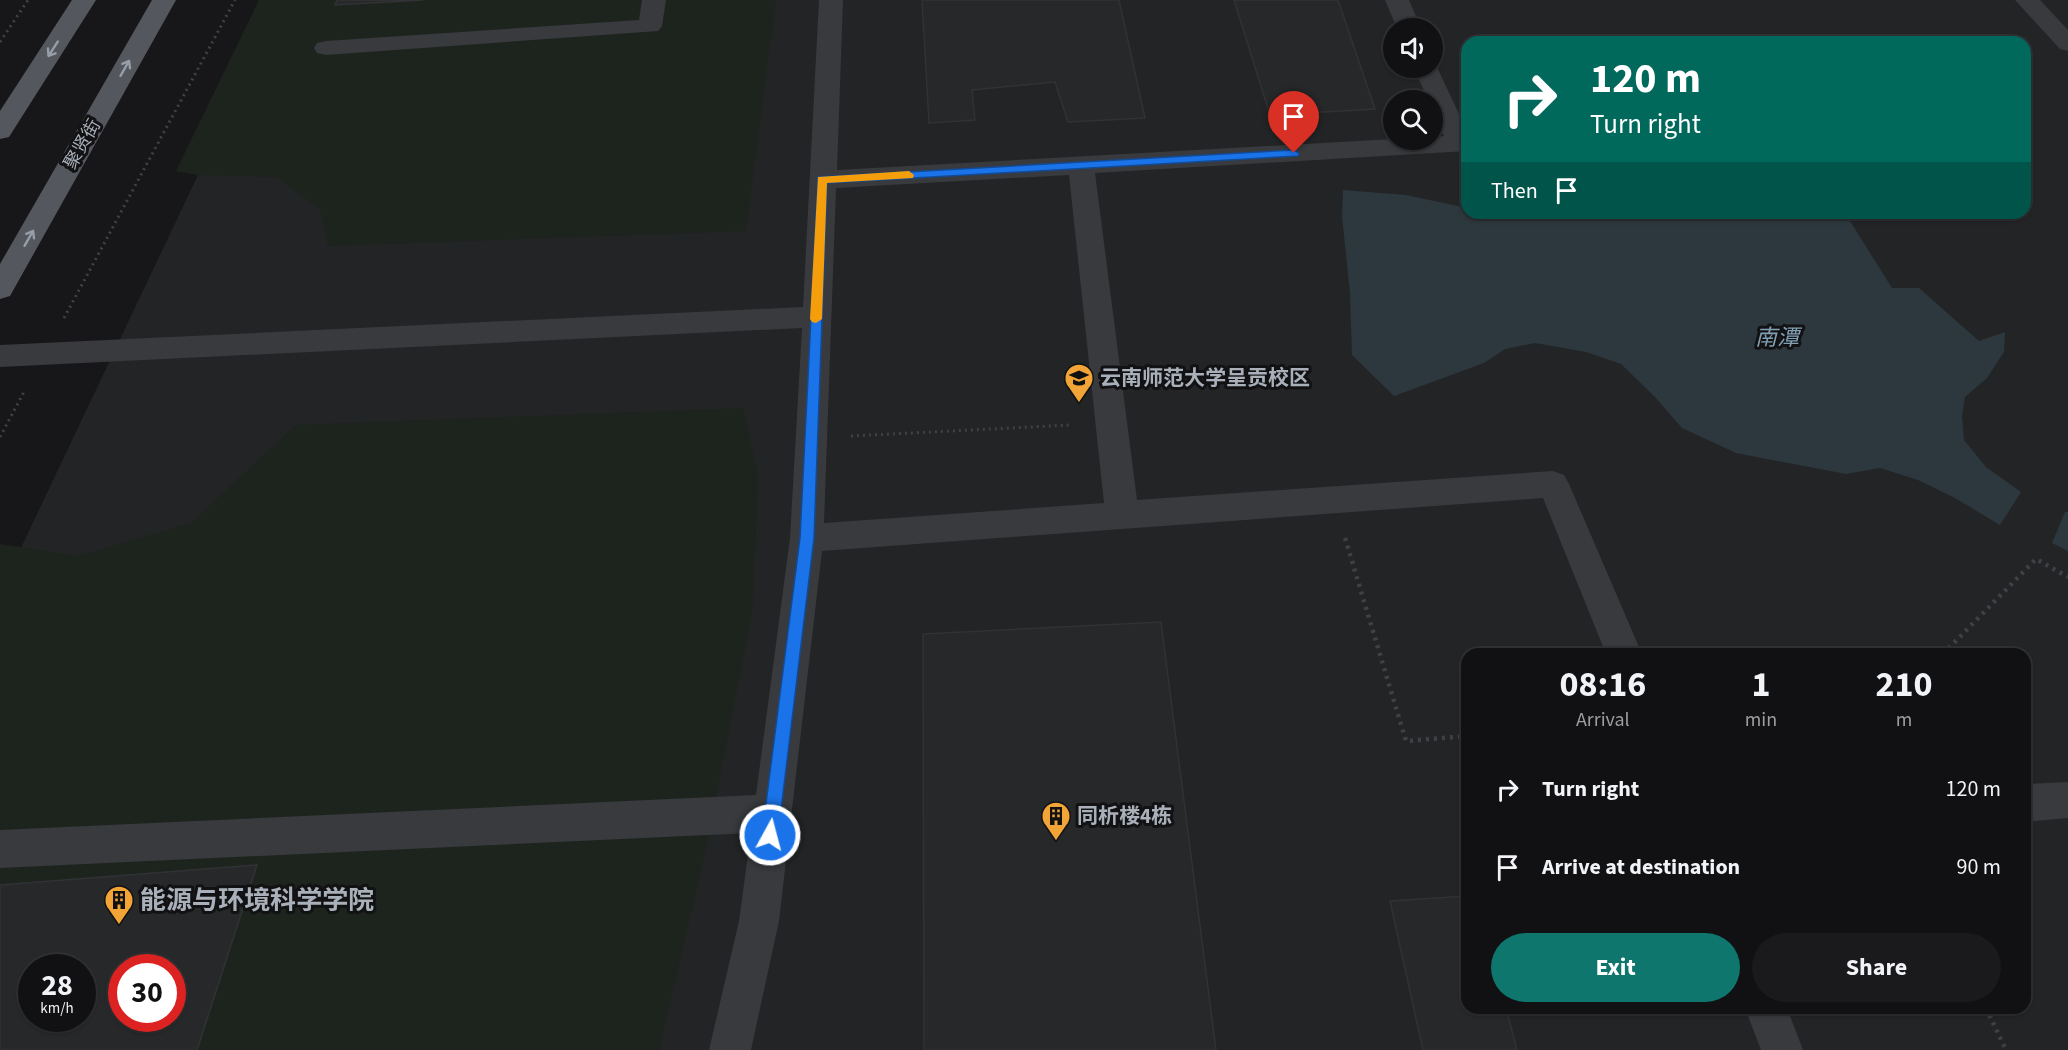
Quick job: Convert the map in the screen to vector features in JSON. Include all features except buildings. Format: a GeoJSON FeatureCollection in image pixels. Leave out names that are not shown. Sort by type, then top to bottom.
{"type":"FeatureCollection","features":[{"type":"Feature","properties":{"kind":"main road"},"geometry":{"type":"LineString","coordinates":[[0,131],[84,0]]}},
{"type":"Feature","properties":{"kind":"main road","name":"聚贤街"},"geometry":{"type":"LineString","coordinates":[[0,289],[164,0]]}},
{"type":"Feature","properties":{"kind":"street"},"geometry":{"type":"LineString","coordinates":[[326,48],[650,26],[654,0]]}},
{"type":"Feature","properties":{"kind":"street"},"geometry":{"type":"LineString","coordinates":[[730,1050],[759,921],[807,538],[831,0]]}},
{"type":"Feature","properties":{"kind":"street"},"geometry":{"type":"LineString","coordinates":[[1397,0],[1405,18]]}},
{"type":"Feature","properties":{"kind":"street"},"geometry":{"type":"LineString","coordinates":[[2027,0],[2068,44]]}},
{"type":"Feature","properties":{"kind":"street"},"geometry":{"type":"LineString","coordinates":[[822,180],[1460,144],[1430,78]]}},
{"type":"Feature","properties":{"kind":"street"},"geometry":{"type":"LineString","coordinates":[[1081,165],[1122,515]]}},
{"type":"Feature","properties":{"kind":"street"},"geometry":{"type":"LineString","coordinates":[[0,356],[816,317]]}},
{"type":"Feature","properties":{"kind":"street"},"geometry":{"type":"LineString","coordinates":[[807,538],[1553,484],[1621,648]]}},
{"type":"Feature","properties":{"kind":"street"},"geometry":{"type":"LineString","coordinates":[[2031,803],[2068,800]]}},
{"type":"Feature","properties":{"kind":"street"},"geometry":{"type":"LineString","coordinates":[[0,849],[773,813]]}},
{"type":"Feature","properties":{"kind":"street"},"geometry":{"type":"LineString","coordinates":[[1768,1014],[1782,1050]]}},
{"type":"Feature","properties":{"kind":"path"},"geometry":{"type":"LineString","coordinates":[[0,42],[28,0]]}},
{"type":"Feature","properties":{"kind":"path"},"geometry":{"type":"LineString","coordinates":[[0,437],[235,0]]}},
{"type":"Feature","properties":{"kind":"path"},"geometry":{"type":"LineString","coordinates":[[811,438],[1111,423]]}},
{"type":"Feature","properties":{"kind":"path"},"geometry":{"type":"LineString","coordinates":[[1334,500],[1406,741],[1461,736]]}},
{"type":"Feature","properties":{"kind":"path"},"geometry":{"type":"LineString","coordinates":[[1949,648],[2036,559],[2068,577]]}},
{"type":"Feature","properties":{"kind":"path"},"geometry":{"type":"LineString","coordinates":[[1989,1014],[2006,1050]]}},
{"type":"Feature","properties":{"kind":"shaded area"},"geometry":{"type":"Polygon","coordinates":[[[259,0],[776,0],[746,231],[328,246],[320,210],[277,177],[198,175],[176,171],[259,0]]]}},
{"type":"Feature","properties":{"kind":"shaded area","name":"云南师范大学呈贡校区"},"geometry":{"type":"Polygon","coordinates":[[[281,0],[2068,0],[2068,1050],[0,1050],[0,592],[281,0]]]}},
{"type":"Feature","properties":{"kind":"shaded area"},"geometry":{"type":"Polygon","coordinates":[[[743,408],[758,475],[753,608],[705,854],[659,1050],[0,1050],[0,544],[78,556],[191,523],[296,425],[743,408]]]}},
{"type":"Feature","properties":{"kind":"water","name":"南潭"},"geometry":{"type":"Polygon","coordinates":[[[1343,190],[1406,195],[1461,207],[1461,219],[1849,219],[1892,288],[1919,288],[1979,341],[2005,332],[2004,352],[1987,378],[1965,397],[1962,416],[1964,440],[1986,467],[2021,492],[2000,525],[1955,498],[1918,480],[1880,468],[1846,474],[1736,453],[1682,428],[1655,397],[1621,364],[1586,352],[1535,343],[1505,349],[1484,363],[1394,396],[1352,355],[1350,293],[1342,216],[1343,190]]]}},
{"type":"Feature","properties":{"kind":"water"},"geometry":{"type":"Polygon","coordinates":[[[2065,512],[2068,512],[2068,551],[2052,543],[2065,512]]]}},
{"type":"Feature","properties":{"kind":"slow traffic"},"geometry":{"type":"LineString","coordinates":[[816,319],[822,180],[909,175]]}},
{"type":"Feature","properties":{"kind":"place","name":"云南师范大学呈贡校区"},"geometry":{"type":"Point","coordinates":[1079,404]}},
{"type":"Feature","properties":{"kind":"place","name":"同析楼4栋"},"geometry":{"type":"Point","coordinates":[1056,842]}},
{"type":"Feature","properties":{"kind":"place","name":"能源与环境科学学院"},"geometry":{"type":"Point","coordinates":[119,926]}},
{"type":"Feature","properties":{"kind":"route"},"geometry":{"type":"LineString","coordinates":[[770,835],[807,538],[822,180],[1294,153]]}}]}
